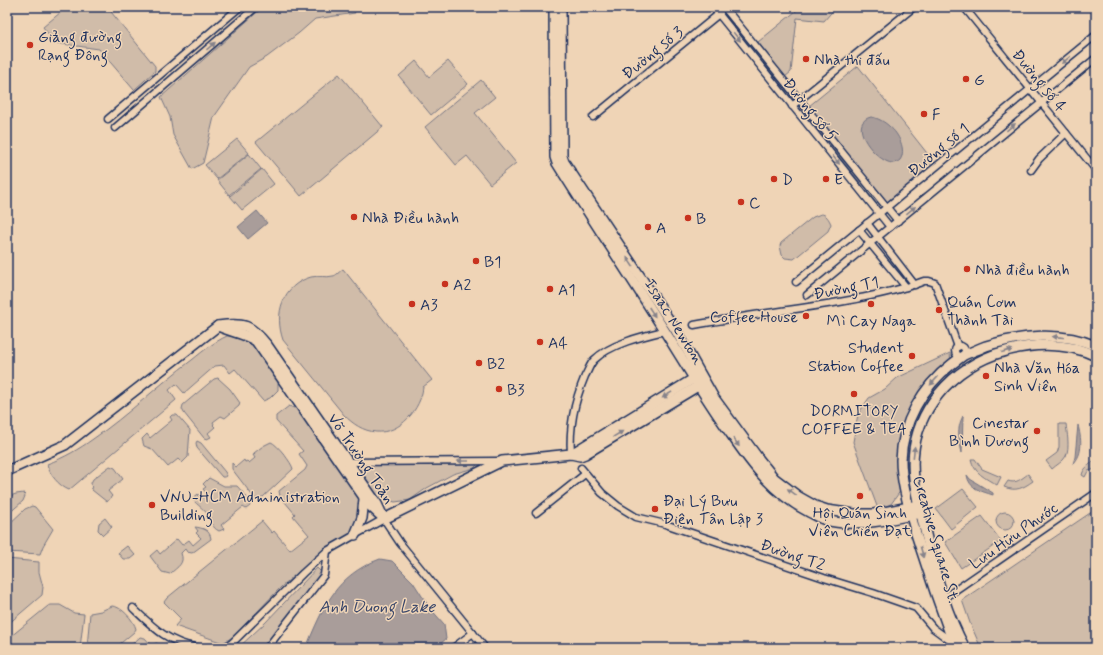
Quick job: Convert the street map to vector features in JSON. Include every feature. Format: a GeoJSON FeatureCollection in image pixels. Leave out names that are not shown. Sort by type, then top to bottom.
{"type":"FeatureCollection","features":[{"type":"Feature","properties":{"kind":"street"},"geometry":{"type":"LineString","coordinates":[[108,119],[173,62],[240,7]]}},
{"type":"Feature","properties":{"kind":"street"},"geometry":{"type":"LineString","coordinates":[[115,128],[256,7]]}},
{"type":"Feature","properties":{"kind":"street","name":"Isaac Newton"},"geometry":{"type":"LineString","coordinates":[[554,7],[555,157],[557,163],[664,331],[699,380]]}},
{"type":"Feature","properties":{"kind":"street","name":"Isaac Newton"},"geometry":{"type":"LineString","coordinates":[[561,7],[562,156],[564,162],[675,329],[708,403],[751,463],[768,483],[797,506],[825,520],[846,523],[863,522],[920,509]]}},
{"type":"Feature","properties":{"kind":"street","name":"Đường số 5"},"geometry":{"type":"LineString","coordinates":[[712,7],[890,227]]}},
{"type":"Feature","properties":{"kind":"street"},"geometry":{"type":"LineString","coordinates":[[792,106],[914,7]]}},
{"type":"Feature","properties":{"kind":"street","name":"Đường số 4"},"geometry":{"type":"LineString","coordinates":[[964,7],[1096,170]]}},
{"type":"Feature","properties":{"kind":"street","name":"Đường số 5"},"geometry":{"type":"LineString","coordinates":[[726,8],[898,221]]}},
{"type":"Feature","properties":{"kind":"street","name":"Đường số 3"},"geometry":{"type":"LineString","coordinates":[[593,117],[726,8]]}},
{"type":"Feature","properties":{"kind":"street","name":"Đường số 1"},"geometry":{"type":"LineString","coordinates":[[796,282],[1096,35]]}},
{"type":"Feature","properties":{"kind":"street","name":"Đường số 1"},"geometry":{"type":"LineString","coordinates":[[807,295],[1096,58]]}},
{"type":"Feature","properties":{"kind":"street"},"geometry":{"type":"LineString","coordinates":[[173,62],[173,66],[176,71],[181,71]]}},
{"type":"Feature","properties":{"kind":"street"},"geometry":{"type":"LineString","coordinates":[[1031,170],[1038,159],[1066,133]]}},
{"type":"Feature","properties":{"kind":"street"},"geometry":{"type":"LineString","coordinates":[[867,223],[915,285]]}},
{"type":"Feature","properties":{"kind":"street"},"geometry":{"type":"LineString","coordinates":[[859,230],[906,287]]}},
{"type":"Feature","properties":{"kind":"street","name":"Đường T1"},"geometry":{"type":"LineString","coordinates":[[694,325],[756,314],[820,306],[891,292],[924,281],[929,281],[935,283],[958,347],[955,351],[956,354],[958,356],[963,356]]}},
{"type":"Feature","properties":{"kind":"street","name":"Võ Trường Toản"},"geometry":{"type":"LineString","coordinates":[[7,471],[39,458],[69,442],[218,326],[228,331],[239,332],[250,336],[256,341],[345,464],[377,504],[384,519]]}},
{"type":"Feature","properties":{"kind":"street"},"geometry":{"type":"LineString","coordinates":[[571,454],[570,429],[572,413],[578,393],[594,361],[614,347],[643,335],[675,329]]}},
{"type":"Feature","properties":{"kind":"street","name":"Creative Square St."},"geometry":{"type":"LineString","coordinates":[[959,645],[936,596],[910,511],[903,480],[901,462],[902,444],[906,428],[916,405],[930,384],[963,356],[1001,342],[1039,336],[1056,336],[1074,339],[1096,346]]}},
{"type":"Feature","properties":{"kind":"street","name":"Creative Square St."},"geometry":{"type":"LineString","coordinates":[[959,645],[934,566],[914,478],[913,460],[915,444],[919,428],[925,414],[941,390],[954,378],[971,365],[1002,352],[1022,347],[1056,345],[1073,348],[1096,356]]}},
{"type":"Feature","properties":{"kind":"street"},"geometry":{"type":"LineString","coordinates":[[963,356],[971,365]]}},
{"type":"Feature","properties":{"kind":"street"},"geometry":{"type":"LineString","coordinates":[[345,464],[502,461],[571,454],[699,380]]}},
{"type":"Feature","properties":{"kind":"street"},"geometry":{"type":"LineString","coordinates":[[224,648],[232,643],[327,551],[384,519],[502,461]]}},
{"type":"Feature","properties":{"kind":"street","name":"Võ Trường Toản"},"geometry":{"type":"LineString","coordinates":[[345,464],[364,499],[384,519]]}},
{"type":"Feature","properties":{"kind":"street","name":"Đường T2"},"geometry":{"type":"LineString","coordinates":[[536,513],[583,471],[602,493],[618,506],[636,517],[665,524],[916,608],[933,628],[959,645]]}},
{"type":"Feature","properties":{"kind":"street","name":"Lưu Hữu Phước"},"geometry":{"type":"LineString","coordinates":[[944,598],[1096,493]]}},
{"type":"Feature","properties":{"kind":"street"},"geometry":{"type":"LineString","coordinates":[[355,535],[362,518],[364,499]]}},
{"type":"Feature","properties":{"kind":"street"},"geometry":{"type":"LineString","coordinates":[[384,519],[400,543],[485,648]]}},
{"type":"Feature","properties":{"kind":"street"},"geometry":{"type":"LineString","coordinates":[[267,648],[324,575],[327,551]]}},
{"type":"Feature","properties":{"kind":"street"},"geometry":{"type":"LineString","coordinates":[[133,608],[160,634],[172,641],[198,648]]}},
{"type":"Feature","properties":{"kind":"street"},"geometry":{"type":"LineString","coordinates":[[453,648],[473,633]]}},
{"type":"Feature","properties":{"kind":"shaded area"},"geometry":{"type":"Polygon","coordinates":[[[67,7],[107,7],[155,66],[155,71],[134,90],[99,49],[55,43],[43,27],[67,7]]]}},
{"type":"Feature","properties":{"kind":"shaded area"},"geometry":{"type":"Polygon","coordinates":[[[263,7],[352,7],[355,13],[315,19],[267,57],[249,67],[214,117],[203,163],[192,169],[173,135],[170,117],[161,97],[263,7]]]}},
{"type":"Feature","properties":{"kind":"shaded area"},"geometry":{"type":"Polygon","coordinates":[[[801,7],[836,7],[824,21],[797,18],[791,72],[785,77],[758,42],[801,7]]]}},
{"type":"Feature","properties":{"kind":"shaded area"},"geometry":{"type":"Polygon","coordinates":[[[416,61],[429,77],[448,61],[468,84],[431,115],[399,76],[416,61]]]}},
{"type":"Feature","properties":{"kind":"shaded area"},"geometry":{"type":"Polygon","coordinates":[[[858,66],[938,167],[889,204],[809,106],[858,66]]]}},
{"type":"Feature","properties":{"kind":"shaded area"},"geometry":{"type":"Polygon","coordinates":[[[339,74],[383,127],[301,196],[256,142],[339,74]]]}},
{"type":"Feature","properties":{"kind":"shaded area"},"geometry":{"type":"Polygon","coordinates":[[[481,80],[495,97],[475,113],[516,163],[490,184],[467,156],[456,165],[425,127],[481,80]]]}},
{"type":"Feature","properties":{"kind":"shaded area"},"geometry":{"type":"Polygon","coordinates":[[[804,112],[881,203],[880,205],[878,205],[804,112]]]}},
{"type":"Feature","properties":{"kind":"shaded area"},"geometry":{"type":"Polygon","coordinates":[[[237,139],[249,153],[217,179],[205,165],[237,139]]]}},
{"type":"Feature","properties":{"kind":"shaded area"},"geometry":{"type":"Polygon","coordinates":[[[249,154],[261,169],[229,195],[217,180],[249,154]]]}},
{"type":"Feature","properties":{"kind":"shaded area"},"geometry":{"type":"Polygon","coordinates":[[[262,169],[274,184],[242,210],[230,196],[262,169]]]}},
{"type":"Feature","properties":{"kind":"shaded area"},"geometry":{"type":"Polygon","coordinates":[[[821,214],[827,217],[831,224],[828,231],[794,259],[785,258],[782,255],[780,246],[781,243],[813,217],[821,214]]]}},
{"type":"Feature","properties":{"kind":"shaded area"},"geometry":{"type":"Polygon","coordinates":[[[343,269],[432,380],[423,387],[418,404],[408,418],[393,429],[385,432],[376,432],[363,429],[344,415],[283,340],[280,330],[280,311],[287,294],[293,287],[301,281],[311,277],[334,276],[343,269]]]}},
{"type":"Feature","properties":{"kind":"shaded area"},"geometry":{"type":"Polygon","coordinates":[[[227,336],[238,336],[251,341],[278,377],[278,390],[270,398],[263,401],[235,369],[230,373],[224,365],[215,366],[184,393],[176,384],[169,390],[176,400],[69,490],[55,479],[47,464],[71,453],[93,439],[204,350],[227,336]]]}},
{"type":"Feature","properties":{"kind":"shaded area"},"geometry":{"type":"Polygon","coordinates":[[[950,353],[951,364],[912,416],[903,447],[901,490],[891,504],[878,509],[853,442],[858,414],[869,398],[885,389],[897,378],[950,353]]]}},
{"type":"Feature","properties":{"kind":"shaded area"},"geometry":{"type":"Polygon","coordinates":[[[218,378],[230,389],[240,403],[239,406],[225,418],[221,416],[213,422],[215,427],[208,433],[211,437],[207,439],[204,438],[182,409],[183,405],[214,379],[218,378]]]}},
{"type":"Feature","properties":{"kind":"shaded area"},"geometry":{"type":"Polygon","coordinates":[[[289,406],[294,408],[298,407],[359,496],[362,505],[355,528],[345,538],[322,552],[281,587],[234,636],[223,643],[175,626],[181,619],[164,602],[167,598],[262,521],[272,533],[274,531],[290,550],[309,535],[293,516],[295,514],[280,496],[279,491],[305,470],[307,466],[299,454],[303,451],[276,421],[276,416],[289,406]]]}},
{"type":"Feature","properties":{"kind":"shaded area"},"geometry":{"type":"Polygon","coordinates":[[[172,415],[177,415],[190,430],[188,457],[182,463],[178,459],[168,467],[152,449],[144,446],[142,439],[147,434],[150,438],[172,420],[170,417],[172,415]]]}},
{"type":"Feature","properties":{"kind":"shaded area"},"geometry":{"type":"Polygon","coordinates":[[[1059,424],[1066,424],[1068,448],[1065,458],[1052,469],[1046,461],[1057,453],[1059,447],[1059,424]]]}},
{"type":"Feature","properties":{"kind":"shaded area"},"geometry":{"type":"Polygon","coordinates":[[[197,441],[201,443],[227,476],[222,477],[197,448],[197,441]]]}},
{"type":"Feature","properties":{"kind":"shaded area"},"geometry":{"type":"Polygon","coordinates":[[[271,442],[274,443],[284,454],[293,469],[263,497],[255,499],[232,469],[232,463],[236,467],[244,460],[245,462],[247,461],[249,463],[255,458],[253,455],[255,454],[254,453],[271,442]]]}},
{"type":"Feature","properties":{"kind":"shaded area"},"geometry":{"type":"Polygon","coordinates":[[[1096,457],[1096,469],[1088,471],[1085,477],[1082,475],[1083,472],[1096,457]]]}},
{"type":"Feature","properties":{"kind":"shaded area"},"geometry":{"type":"Polygon","coordinates":[[[971,459],[975,459],[982,469],[1001,477],[997,485],[977,472],[971,459]]]}},
{"type":"Feature","properties":{"kind":"shaded area"},"geometry":{"type":"Polygon","coordinates":[[[363,463],[478,464],[474,468],[453,474],[427,488],[410,500],[395,502],[378,497],[364,477],[361,467],[363,463]]]}},
{"type":"Feature","properties":{"kind":"shaded area"},"geometry":{"type":"Polygon","coordinates":[[[110,466],[115,468],[123,479],[108,491],[112,496],[107,502],[92,490],[91,483],[93,479],[110,466]]]}},
{"type":"Feature","properties":{"kind":"shaded area"},"geometry":{"type":"Polygon","coordinates":[[[1028,474],[1033,481],[1026,486],[1016,489],[1004,487],[1008,481],[1016,481],[1028,474]]]}},
{"type":"Feature","properties":{"kind":"shaded area"},"geometry":{"type":"Polygon","coordinates":[[[209,478],[224,486],[237,486],[246,496],[250,506],[246,509],[243,507],[221,525],[224,529],[219,531],[216,530],[206,512],[192,499],[198,494],[201,499],[207,494],[203,489],[206,487],[203,484],[209,478]]]}},
{"type":"Feature","properties":{"kind":"shaded area"},"geometry":{"type":"Polygon","coordinates":[[[963,489],[978,507],[951,529],[936,509],[963,489]]]}},
{"type":"Feature","properties":{"kind":"shaded area"},"geometry":{"type":"Polygon","coordinates":[[[24,493],[25,496],[23,501],[7,515],[7,497],[24,493]]]}},
{"type":"Feature","properties":{"kind":"shaded area"},"geometry":{"type":"Polygon","coordinates":[[[32,506],[35,507],[53,529],[40,554],[7,552],[7,526],[25,509],[32,506]]]}},
{"type":"Feature","properties":{"kind":"shaded area"},"geometry":{"type":"Polygon","coordinates":[[[1096,509],[1096,648],[981,648],[962,600],[1096,509]]]}},
{"type":"Feature","properties":{"kind":"shaded area"},"geometry":{"type":"Polygon","coordinates":[[[1005,512],[1011,515],[1014,521],[1011,527],[1005,530],[999,527],[996,521],[999,515],[1005,512]]]}},
{"type":"Feature","properties":{"kind":"shaded area"},"geometry":{"type":"Polygon","coordinates":[[[982,516],[1001,541],[961,568],[945,542],[982,516]]]}},
{"type":"Feature","properties":{"kind":"shaded area"},"geometry":{"type":"Polygon","coordinates":[[[105,518],[112,527],[103,535],[98,530],[99,523],[105,518]]]}},
{"type":"Feature","properties":{"kind":"shaded area"},"geometry":{"type":"Polygon","coordinates":[[[195,527],[206,530],[211,539],[192,553],[187,552],[185,549],[181,553],[182,560],[178,567],[170,574],[162,572],[150,556],[157,550],[160,554],[177,539],[182,545],[189,540],[193,545],[201,538],[196,533],[198,531],[195,527]]]}},
{"type":"Feature","properties":{"kind":"shaded area"},"geometry":{"type":"Polygon","coordinates":[[[127,546],[135,555],[130,559],[123,559],[118,553],[127,546]]]}},
{"type":"Feature","properties":{"kind":"shaded area"},"geometry":{"type":"Polygon","coordinates":[[[7,559],[39,562],[39,572],[43,587],[42,595],[7,625],[7,559]]]}},
{"type":"Feature","properties":{"kind":"shaded area"},"geometry":{"type":"Polygon","coordinates":[[[317,568],[324,575],[267,648],[238,648],[265,623],[317,568]]]}},
{"type":"Feature","properties":{"kind":"shaded area"},"geometry":{"type":"Polygon","coordinates":[[[51,605],[60,605],[74,613],[84,614],[80,648],[14,647],[10,641],[10,637],[51,605]]]}},
{"type":"Feature","properties":{"kind":"shaded area"},"geometry":{"type":"Polygon","coordinates":[[[112,606],[119,608],[127,614],[135,625],[136,629],[115,648],[87,648],[90,613],[101,611],[112,606]]]}},
{"type":"Feature","properties":{"kind":"shaded area"},"geometry":{"type":"Polygon","coordinates":[[[140,637],[145,638],[152,646],[156,643],[166,648],[128,648],[140,637]]]}},
{"type":"Feature","properties":{"kind":"water"},"geometry":{"type":"Polygon","coordinates":[[[871,117],[886,123],[899,137],[903,151],[900,160],[895,163],[885,161],[878,156],[866,142],[862,134],[861,126],[864,121],[871,117]]]}},
{"type":"Feature","properties":{"kind":"water"},"geometry":{"type":"Polygon","coordinates":[[[257,211],[267,223],[248,239],[238,227],[257,211]]]}},
{"type":"Feature","properties":{"kind":"water"},"geometry":{"type":"Polygon","coordinates":[[[963,416],[962,453],[959,439],[959,425],[963,416]]]}},
{"type":"Feature","properties":{"kind":"water"},"geometry":{"type":"Polygon","coordinates":[[[1078,425],[1081,445],[1079,455],[1073,464],[1075,457],[1078,425]]]}},
{"type":"Feature","properties":{"kind":"water"},"geometry":{"type":"Polygon","coordinates":[[[967,475],[970,479],[993,493],[993,495],[976,489],[968,480],[967,475]]]}},
{"type":"Feature","properties":{"kind":"water","name":"Anh Duong Lake"},"geometry":{"type":"Polygon","coordinates":[[[380,559],[392,561],[413,582],[429,607],[444,624],[446,639],[435,648],[306,648],[325,606],[342,583],[352,574],[380,559]]]}},
{"type":"Feature","properties":{"kind":"place","name":"Giảng đường Rạng Đông"},"geometry":{"type":"Point","coordinates":[30,45]}},
{"type":"Feature","properties":{"kind":"place","name":"Nhà thi đấu"},"geometry":{"type":"Point","coordinates":[806,59]}},
{"type":"Feature","properties":{"kind":"place","name":"G"},"geometry":{"type":"Point","coordinates":[966,79]}},
{"type":"Feature","properties":{"kind":"place","name":"F"},"geometry":{"type":"Point","coordinates":[924,114]}},
{"type":"Feature","properties":{"kind":"place","name":"D"},"geometry":{"type":"Point","coordinates":[774,179]}},
{"type":"Feature","properties":{"kind":"place","name":"E"},"geometry":{"type":"Point","coordinates":[826,179]}},
{"type":"Feature","properties":{"kind":"place","name":"C"},"geometry":{"type":"Point","coordinates":[741,202]}},
{"type":"Feature","properties":{"kind":"place","name":"Nhà Điều hành"},"geometry":{"type":"Point","coordinates":[354,217]}},
{"type":"Feature","properties":{"kind":"place","name":"B"},"geometry":{"type":"Point","coordinates":[688,218]}},
{"type":"Feature","properties":{"kind":"place","name":"A"},"geometry":{"type":"Point","coordinates":[648,227]}},
{"type":"Feature","properties":{"kind":"place","name":"B1"},"geometry":{"type":"Point","coordinates":[476,261]}},
{"type":"Feature","properties":{"kind":"place","name":"Nhà điều hành"},"geometry":{"type":"Point","coordinates":[967,269]}},
{"type":"Feature","properties":{"kind":"place","name":"A2"},"geometry":{"type":"Point","coordinates":[445,284]}},
{"type":"Feature","properties":{"kind":"place","name":"A1"},"geometry":{"type":"Point","coordinates":[550,289]}},
{"type":"Feature","properties":{"kind":"place","name":"A3"},"geometry":{"type":"Point","coordinates":[412,304]}},
{"type":"Feature","properties":{"kind":"place","name":"Mì Cay Naga"},"geometry":{"type":"Point","coordinates":[871,304]}},
{"type":"Feature","properties":{"kind":"place","name":"Quán Cơm Thành Tài"},"geometry":{"type":"Point","coordinates":[939,310]}},
{"type":"Feature","properties":{"kind":"place","name":"Coffee House"},"geometry":{"type":"Point","coordinates":[806,316]}},
{"type":"Feature","properties":{"kind":"place","name":"A4"},"geometry":{"type":"Point","coordinates":[540,342]}},
{"type":"Feature","properties":{"kind":"place","name":"Student Station Coffee"},"geometry":{"type":"Point","coordinates":[912,356]}},
{"type":"Feature","properties":{"kind":"place","name":"B2"},"geometry":{"type":"Point","coordinates":[479,363]}},
{"type":"Feature","properties":{"kind":"place","name":"Nhà Văn Hóa Sinh Viên"},"geometry":{"type":"Point","coordinates":[986,376]}},
{"type":"Feature","properties":{"kind":"place","name":"B3"},"geometry":{"type":"Point","coordinates":[499,389]}},
{"type":"Feature","properties":{"kind":"place","name":"DORMITORY COFFEE & TEA"},"geometry":{"type":"Point","coordinates":[854,394]}},
{"type":"Feature","properties":{"kind":"place","name":"Cinestar Bình Dương"},"geometry":{"type":"Point","coordinates":[1037,431]}},
{"type":"Feature","properties":{"kind":"place","name":"Hội Quán Sinh Viên Chiến Đạt"},"geometry":{"type":"Point","coordinates":[860,496]}},
{"type":"Feature","properties":{"kind":"place","name":"VNU-HCM Administration Building"},"geometry":{"type":"Point","coordinates":[152,505]}},
{"type":"Feature","properties":{"kind":"place","name":"Đại Lý Bưu Điện Tân Lập 3"},"geometry":{"type":"Point","coordinates":[655,509]}}]}
